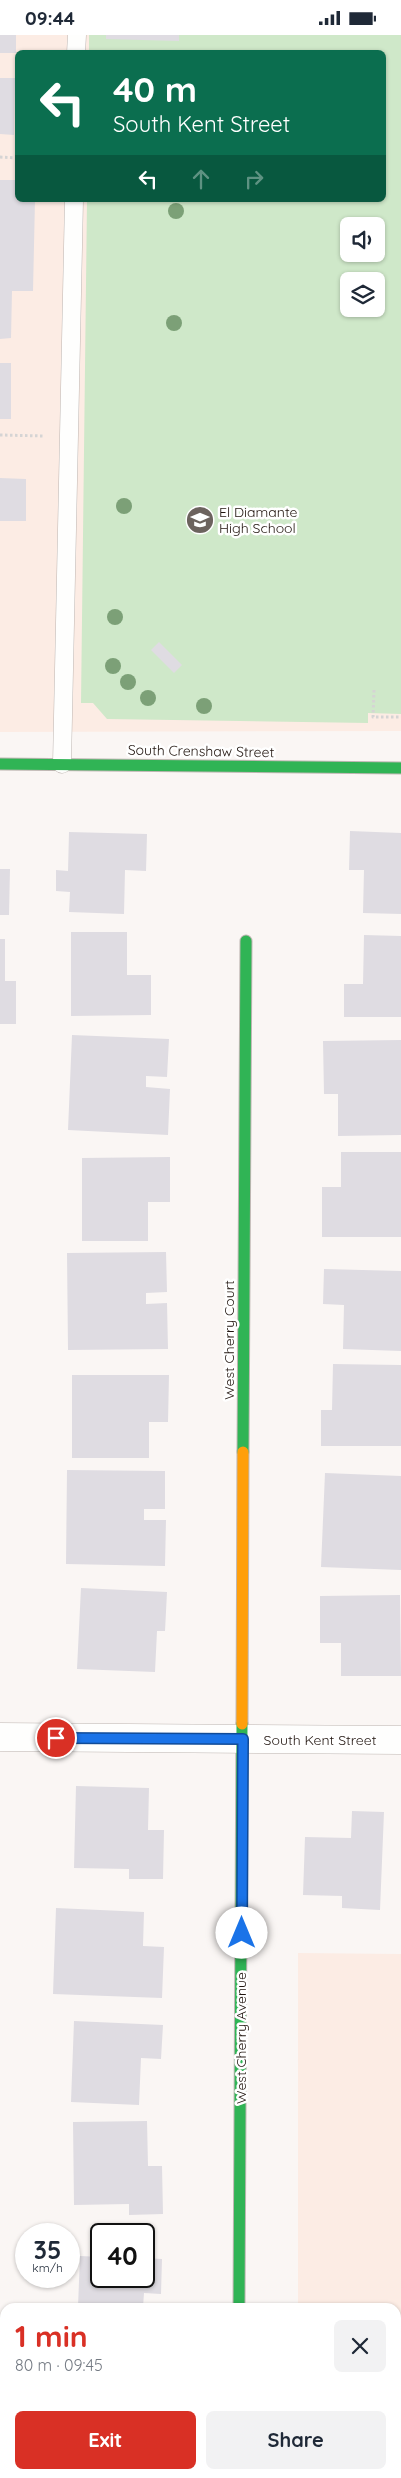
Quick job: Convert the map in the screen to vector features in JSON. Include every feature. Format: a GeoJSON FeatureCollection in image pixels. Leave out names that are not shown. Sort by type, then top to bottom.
{"type":"FeatureCollection","features":[{"type":"Feature","properties":{"kind":"street","name":"South Crenshaw Street"},"geometry":{"type":"LineString","coordinates":[[0,764],[401,768]]}},
{"type":"Feature","properties":{"kind":"street","name":"West Cherry Court"},"geometry":{"type":"LineString","coordinates":[[243,1739],[246,941]]}},
{"type":"Feature","properties":{"kind":"street","name":"South Kent Street"},"geometry":{"type":"LineString","coordinates":[[0,1737],[401,1740]]}},
{"type":"Feature","properties":{"kind":"street","name":"West Cherry Avenue"},"geometry":{"type":"LineString","coordinates":[[239,2303],[243,1739]]}},
{"type":"Feature","properties":{"kind":"lane"},"geometry":{"type":"LineString","coordinates":[[76,50],[77,35]]}},
{"type":"Feature","properties":{"kind":"lane"},"geometry":{"type":"LineString","coordinates":[[62,764],[74,202]]}},
{"type":"Feature","properties":{"kind":"path"},"geometry":{"type":"LineString","coordinates":[[0,157],[15,158]]}},
{"type":"Feature","properties":{"kind":"path"},"geometry":{"type":"LineString","coordinates":[[0,435],[70,436]]}},
{"type":"Feature","properties":{"kind":"path"},"geometry":{"type":"LineString","coordinates":[[374,690],[373,717],[401,717]]}},
{"type":"Feature","properties":{"kind":"shaded area","name":"El Diamante High School"},"geometry":{"type":"Polygon","coordinates":[[[0,35],[401,35],[401,731],[0,732],[0,35]]]}},
{"type":"Feature","properties":{"kind":"shaded area"},"geometry":{"type":"Polygon","coordinates":[[[298,1953],[401,1954],[401,2303],[298,2303],[298,1953]]]}},
{"type":"Feature","properties":{"kind":"green space","name":"El Diamante High School"},"geometry":{"type":"Polygon","coordinates":[[[89,35],[401,35],[401,714],[368,713],[368,723],[107,719],[93,703],[81,703],[87,202],[386,202],[386,50],[89,50],[89,35]]]}},
{"type":"Feature","properties":{"kind":"building"},"geometry":{"type":"Polygon","coordinates":[[[0,35],[16,35],[15,53],[0,53],[0,35]]]}},
{"type":"Feature","properties":{"kind":"building"},"geometry":{"type":"Polygon","coordinates":[[[106,35],[179,35],[179,41],[106,39],[106,35]]]}},
{"type":"Feature","properties":{"kind":"building"},"geometry":{"type":"Polygon","coordinates":[[[0,78],[15,78],[14,135],[0,134],[0,78]]]}},
{"type":"Feature","properties":{"kind":"building"},"geometry":{"type":"Polygon","coordinates":[[[0,180],[15,180],[15,202],[35,202],[33,291],[12,291],[11,338],[0,339],[0,180]]]}},
{"type":"Feature","properties":{"kind":"building"},"geometry":{"type":"Polygon","coordinates":[[[0,363],[11,363],[11,419],[0,419],[0,363]]]}},
{"type":"Feature","properties":{"kind":"building"},"geometry":{"type":"Polygon","coordinates":[[[0,478],[26,479],[26,521],[0,521],[0,478]]]}},
{"type":"Feature","properties":{"kind":"building"},"geometry":{"type":"Polygon","coordinates":[[[159,642],[182,665],[174,673],[151,650],[159,642]]]}},
{"type":"Feature","properties":{"kind":"building"},"geometry":{"type":"Polygon","coordinates":[[[350,831],[401,833],[401,914],[363,913],[364,870],[349,870],[350,831]]]}},
{"type":"Feature","properties":{"kind":"building"},"geometry":{"type":"Polygon","coordinates":[[[69,832],[147,834],[146,871],[125,870],[124,914],[69,912],[70,892],[56,891],[56,870],[68,871],[69,832]]]}},
{"type":"Feature","properties":{"kind":"building"},"geometry":{"type":"Polygon","coordinates":[[[0,869],[10,869],[9,915],[0,915],[0,869]]]}},
{"type":"Feature","properties":{"kind":"building"},"geometry":{"type":"Polygon","coordinates":[[[71,932],[127,932],[127,975],[151,975],[151,1015],[71,1016],[71,932]]]}},
{"type":"Feature","properties":{"kind":"building"},"geometry":{"type":"Polygon","coordinates":[[[364,935],[401,936],[401,1017],[344,1017],[344,984],[363,984],[364,935]]]}},
{"type":"Feature","properties":{"kind":"building"},"geometry":{"type":"Polygon","coordinates":[[[0,939],[5,939],[5,981],[16,981],[16,1024],[0,1024],[0,939]]]}},
{"type":"Feature","properties":{"kind":"building"},"geometry":{"type":"Polygon","coordinates":[[[72,1035],[169,1039],[167,1077],[146,1076],[146,1087],[170,1089],[168,1135],[68,1130],[72,1035]]]}},
{"type":"Feature","properties":{"kind":"building"},"geometry":{"type":"Polygon","coordinates":[[[401,1040],[401,1135],[338,1136],[338,1094],[324,1094],[323,1041],[401,1040]]]}},
{"type":"Feature","properties":{"kind":"building"},"geometry":{"type":"Polygon","coordinates":[[[341,1152],[401,1152],[401,1237],[322,1237],[322,1187],[341,1187],[341,1152]]]}},
{"type":"Feature","properties":{"kind":"building"},"geometry":{"type":"Polygon","coordinates":[[[170,1157],[170,1202],[148,1202],[148,1241],[82,1241],[82,1158],[170,1157]]]}},
{"type":"Feature","properties":{"kind":"building"},"geometry":{"type":"Polygon","coordinates":[[[166,1252],[167,1292],[146,1293],[146,1304],[167,1303],[168,1349],[68,1350],[67,1253],[166,1252]]]}},
{"type":"Feature","properties":{"kind":"building"},"geometry":{"type":"Polygon","coordinates":[[[324,1269],[401,1271],[401,1351],[343,1349],[344,1305],[323,1304],[324,1269]]]}},
{"type":"Feature","properties":{"kind":"building"},"geometry":{"type":"Polygon","coordinates":[[[333,1364],[401,1365],[401,1446],[321,1446],[321,1410],[332,1410],[333,1364]]]}},
{"type":"Feature","properties":{"kind":"building"},"geometry":{"type":"Polygon","coordinates":[[[72,1375],[169,1375],[168,1422],[149,1422],[149,1458],[72,1458],[72,1375]]]}},
{"type":"Feature","properties":{"kind":"building"},"geometry":{"type":"Polygon","coordinates":[[[67,1470],[165,1471],[165,1509],[144,1509],[144,1520],[166,1520],[165,1566],[66,1564],[67,1470]]]}},
{"type":"Feature","properties":{"kind":"building"},"geometry":{"type":"Polygon","coordinates":[[[325,1473],[401,1476],[401,1570],[321,1567],[325,1473]]]}},
{"type":"Feature","properties":{"kind":"building"},"geometry":{"type":"Polygon","coordinates":[[[81,1588],[167,1592],[165,1631],[157,1631],[155,1672],[77,1669],[81,1588]]]}},
{"type":"Feature","properties":{"kind":"building"},"geometry":{"type":"Polygon","coordinates":[[[400,1595],[401,1676],[341,1676],[341,1643],[320,1643],[320,1596],[400,1595]]]}},
{"type":"Feature","properties":{"kind":"building"},"geometry":{"type":"Polygon","coordinates":[[[76,1786],[149,1788],[148,1830],[164,1830],[163,1879],[129,1879],[129,1869],[74,1868],[76,1786]]]}},
{"type":"Feature","properties":{"kind":"building"},"geometry":{"type":"Polygon","coordinates":[[[352,1811],[384,1812],[380,1910],[342,1908],[342,1896],[303,1895],[305,1837],[351,1838],[352,1811]]]}},
{"type":"Feature","properties":{"kind":"building"},"geometry":{"type":"Polygon","coordinates":[[[56,1908],[144,1912],[143,1946],[164,1947],[162,1998],[53,1994],[56,1908]]]}},
{"type":"Feature","properties":{"kind":"building"},"geometry":{"type":"Polygon","coordinates":[[[74,2021],[163,2025],[161,2059],[141,2058],[139,2105],[71,2102],[74,2021]]]}},
{"type":"Feature","properties":{"kind":"building"},"geometry":{"type":"Polygon","coordinates":[[[147,2121],[148,2166],[162,2166],[163,2214],[129,2215],[129,2204],[74,2205],[73,2122],[147,2121]]]}},
{"type":"Feature","properties":{"kind":"building"},"geometry":{"type":"Polygon","coordinates":[[[80,2256],[90,2256],[90,2288],[155,2288],[155,2259],[162,2259],[161,2294],[144,2293],[143,2303],[78,2303],[80,2256]]]}},
{"type":"Feature","properties":{"kind":"traffic: fast"},"geometry":{"type":"LineString","coordinates":[[0,764],[401,768]]}},
{"type":"Feature","properties":{"kind":"traffic: fast"},"geometry":{"type":"LineString","coordinates":[[243,1452],[246,941]]}},
{"type":"Feature","properties":{"kind":"traffic: fast"},"geometry":{"type":"LineString","coordinates":[[239,2303],[242,1724]]}},
{"type":"Feature","properties":{"kind":"traffic: slow"},"geometry":{"type":"LineString","coordinates":[[242,1724],[243,1452]]}},
{"type":"Feature","properties":{"kind":"place","name":"El Diamante High School"},"geometry":{"type":"Point","coordinates":[200,520]}},
{"type":"Feature","properties":{"kind":"route"},"geometry":{"type":"LineString","coordinates":[[56,1738],[243,1739],[242,1933]]}}]}
